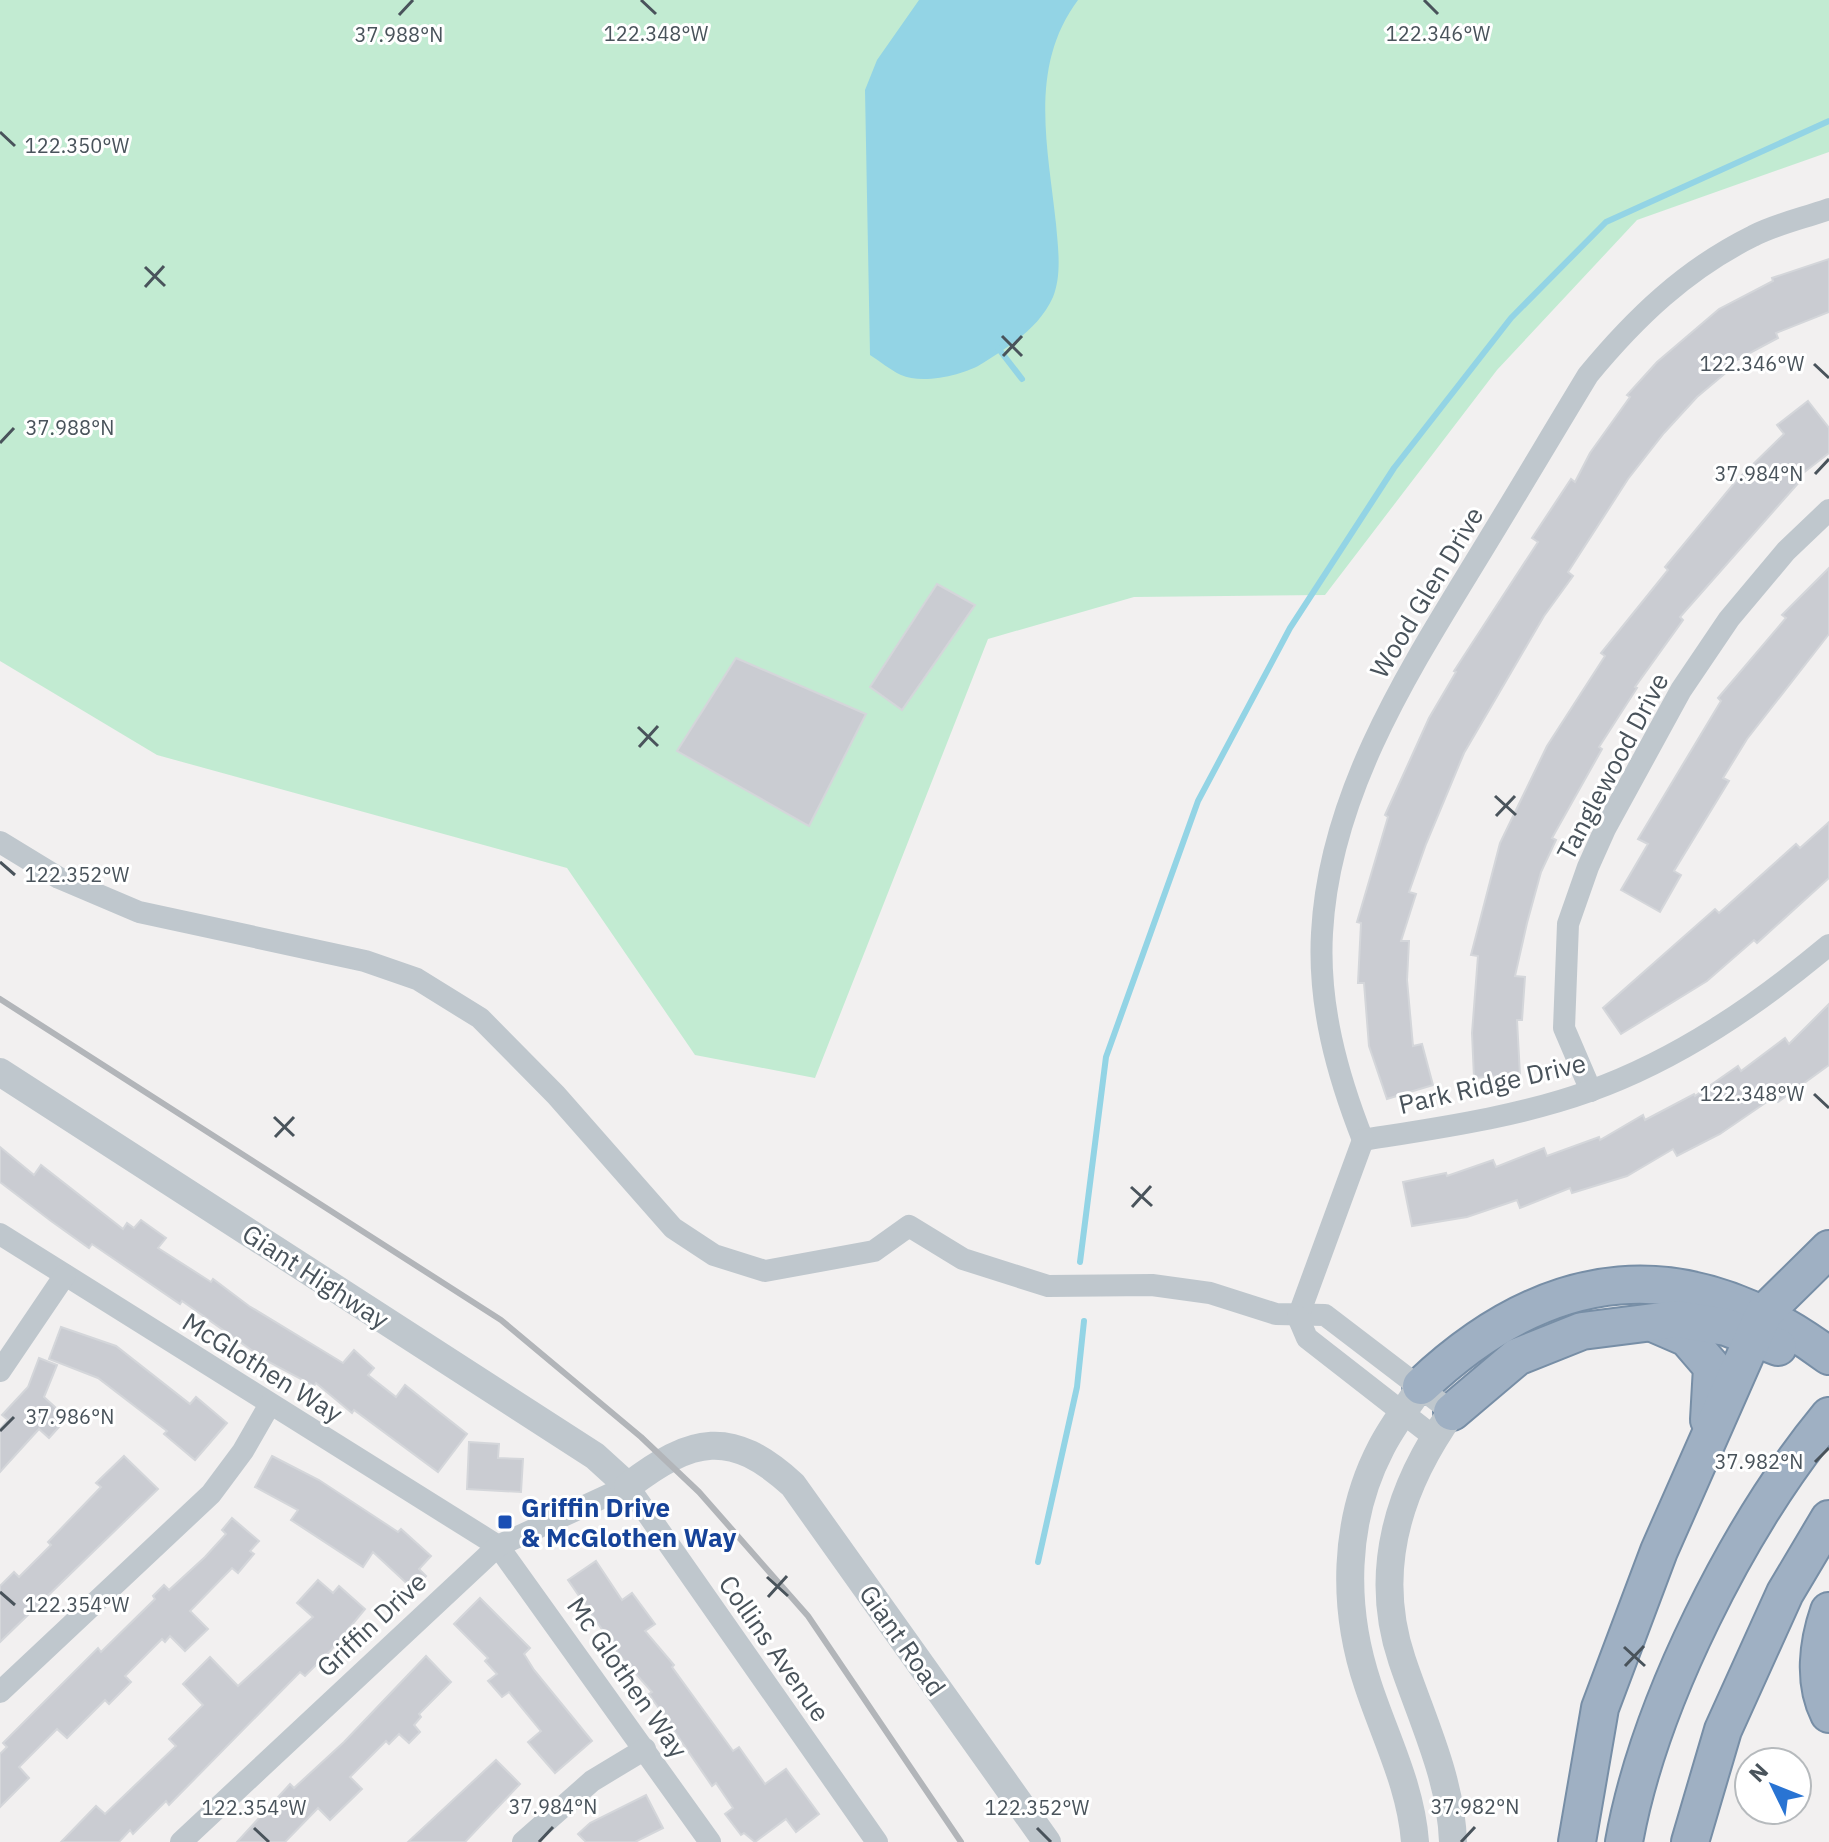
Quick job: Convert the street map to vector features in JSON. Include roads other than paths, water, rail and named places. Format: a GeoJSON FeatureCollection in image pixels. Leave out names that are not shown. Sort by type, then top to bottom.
{"type":"FeatureCollection","features":[{"type":"Feature","properties":{"kind":"highway"},"geometry":{"type":"LineString","coordinates":[[1577,1842],[1600,1708],[1659,1551],[1760,1325],[1829,1249]]}},
{"type":"Feature","properties":{"kind":"highway"},"geometry":{"type":"LineString","coordinates":[[1412,1400],[1474,1339],[1494,1326],[1576,1292],[1645,1284],[1708,1294],[1760,1325],[1829,1356]]}},
{"type":"Feature","properties":{"kind":"highway"},"geometry":{"type":"LineString","coordinates":[[1443,1425],[1517,1357],[1582,1331],[1644,1321],[1677,1319],[1726,1327],[1760,1325],[1829,1381]]}},
{"type":"Feature","properties":{"kind":"highway"},"geometry":{"type":"LineString","coordinates":[[1644,1321],[1687,1338],[1712,1367],[1713,1399],[1696,1467]]}},
{"type":"Feature","properties":{"kind":"highway"},"geometry":{"type":"LineString","coordinates":[[1624,1842],[1666,1696],[1734,1557],[1802,1449],[1829,1416]]}},
{"type":"Feature","properties":{"kind":"highway"},"geometry":{"type":"LineString","coordinates":[[1690,1842],[1723,1730],[1785,1593],[1829,1519]]}},
{"type":"Feature","properties":{"kind":"highway"},"geometry":{"type":"LineString","coordinates":[[1829,1611],[1818,1651],[1822,1700],[1829,1714]]}},
{"type":"Feature","properties":{"kind":"street","name":"Wood Glen Drive"},"geometry":{"type":"LineString","coordinates":[[1363,1140],[1340,1083],[1324,1002],[1322,934],[1331,861],[1356,781],[1404,679],[1588,375],[1625,331],[1663,294],[1717,257],[1754,235],[1829,209]]}},
{"type":"Feature","properties":{"kind":"street","name":"Tanglewood Drive"},"geometry":{"type":"LineString","coordinates":[[1591,1091],[1564,1028],[1568,924],[1588,867],[1605,829],[1681,690],[1721,631],[1786,551],[1829,510]]}},
{"type":"Feature","properties":{"kind":"street"},"geometry":{"type":"LineString","coordinates":[[0,842],[59,878],[139,912],[365,961],[417,979],[480,1018],[556,1095],[673,1228],[714,1255],[765,1271],[874,1251],[909,1226],[963,1259],[1048,1286],[1178,1288],[1298,1317],[1325,1315],[1412,1400],[1443,1425]]}},
{"type":"Feature","properties":{"kind":"street","name":"Park Ridge Drive"},"geometry":{"type":"LineString","coordinates":[[1363,1140],[1546,1104],[1591,1091],[1661,1061],[1734,1017],[1829,945]]}},
{"type":"Feature","properties":{"kind":"street","name":"Giant Highway"},"geometry":{"type":"LineString","coordinates":[[0,1072],[595,1456],[628,1486]]}},
{"type":"Feature","properties":{"kind":"street"},"geometry":{"type":"LineString","coordinates":[[1363,1140],[1298,1317],[1307,1338],[1412,1400],[1443,1425]]}},
{"type":"Feature","properties":{"kind":"street","name":"McGlothen Way"},"geometry":{"type":"LineString","coordinates":[[0,1234],[498,1546]]}},
{"type":"Feature","properties":{"kind":"street"},"geometry":{"type":"LineString","coordinates":[[0,1371],[65,1275]]}},
{"type":"Feature","properties":{"kind":"street"},"geometry":{"type":"LineString","coordinates":[[1412,1400],[1382,1447],[1363,1490],[1353,1531],[1350,1594],[1355,1641],[1406,1788],[1415,1842]]}},
{"type":"Feature","properties":{"kind":"street"},"geometry":{"type":"LineString","coordinates":[[0,1692],[211,1494],[243,1451],[270,1404]]}},
{"type":"Feature","properties":{"kind":"street"},"geometry":{"type":"LineString","coordinates":[[1443,1425],[1413,1474],[1394,1528],[1389,1570],[1392,1619],[1401,1656],[1445,1779],[1453,1842]]}},
{"type":"Feature","properties":{"kind":"street","name":"Giant Road"},"geometry":{"type":"LineString","coordinates":[[628,1486],[662,1459],[698,1447],[726,1444],[767,1461],[793,1485],[1047,1842]]}},
{"type":"Feature","properties":{"kind":"street","name":"Griffin Drive"},"geometry":{"type":"LineString","coordinates":[[181,1842],[498,1546],[628,1486]]}},
{"type":"Feature","properties":{"kind":"street","name":"Collins Avenue"},"geometry":{"type":"LineString","coordinates":[[628,1486],[877,1842]]}},
{"type":"Feature","properties":{"kind":"street","name":"Mc Glothen Way"},"geometry":{"type":"LineString","coordinates":[[498,1546],[710,1842]]}},
{"type":"Feature","properties":{"kind":"street"},"geometry":{"type":"LineString","coordinates":[[523,1842],[592,1781],[645,1749]]}},
{"type":"Feature","properties":{"kind":"water"},"geometry":{"type":"Polygon","coordinates":[[[919,0],[1078,0],[1062,26],[1052,52],[1047,80],[1046,137],[1059,261],[1053,297],[1032,327],[983,363],[955,375],[931,379],[901,375],[870,355],[865,90],[877,60],[919,0]]]}},
{"type":"Feature","properties":{"kind":"waterway"},"geometry":{"type":"LineString","coordinates":[[1080,1262],[1106,1057],[1198,801],[1290,628],[1394,468],[1511,318],[1606,222],[1829,121]]}},
{"type":"Feature","properties":{"kind":"waterway"},"geometry":{"type":"LineString","coordinates":[[998,348],[1022,379]]}},
{"type":"Feature","properties":{"kind":"waterway"},"geometry":{"type":"LineString","coordinates":[[1038,1562],[1077,1387],[1084,1321]]}},
{"type":"Feature","properties":{"kind":"railway"},"geometry":{"type":"LineString","coordinates":[[0,999],[501,1320],[641,1437],[699,1492],[808,1616],[961,1842]]}},
{"type":"Feature","properties":{"kind":"place","name":"Griffin Drive & McGlothen Way"},"geometry":{"type":"Point","coordinates":[505,1522]}}]}
